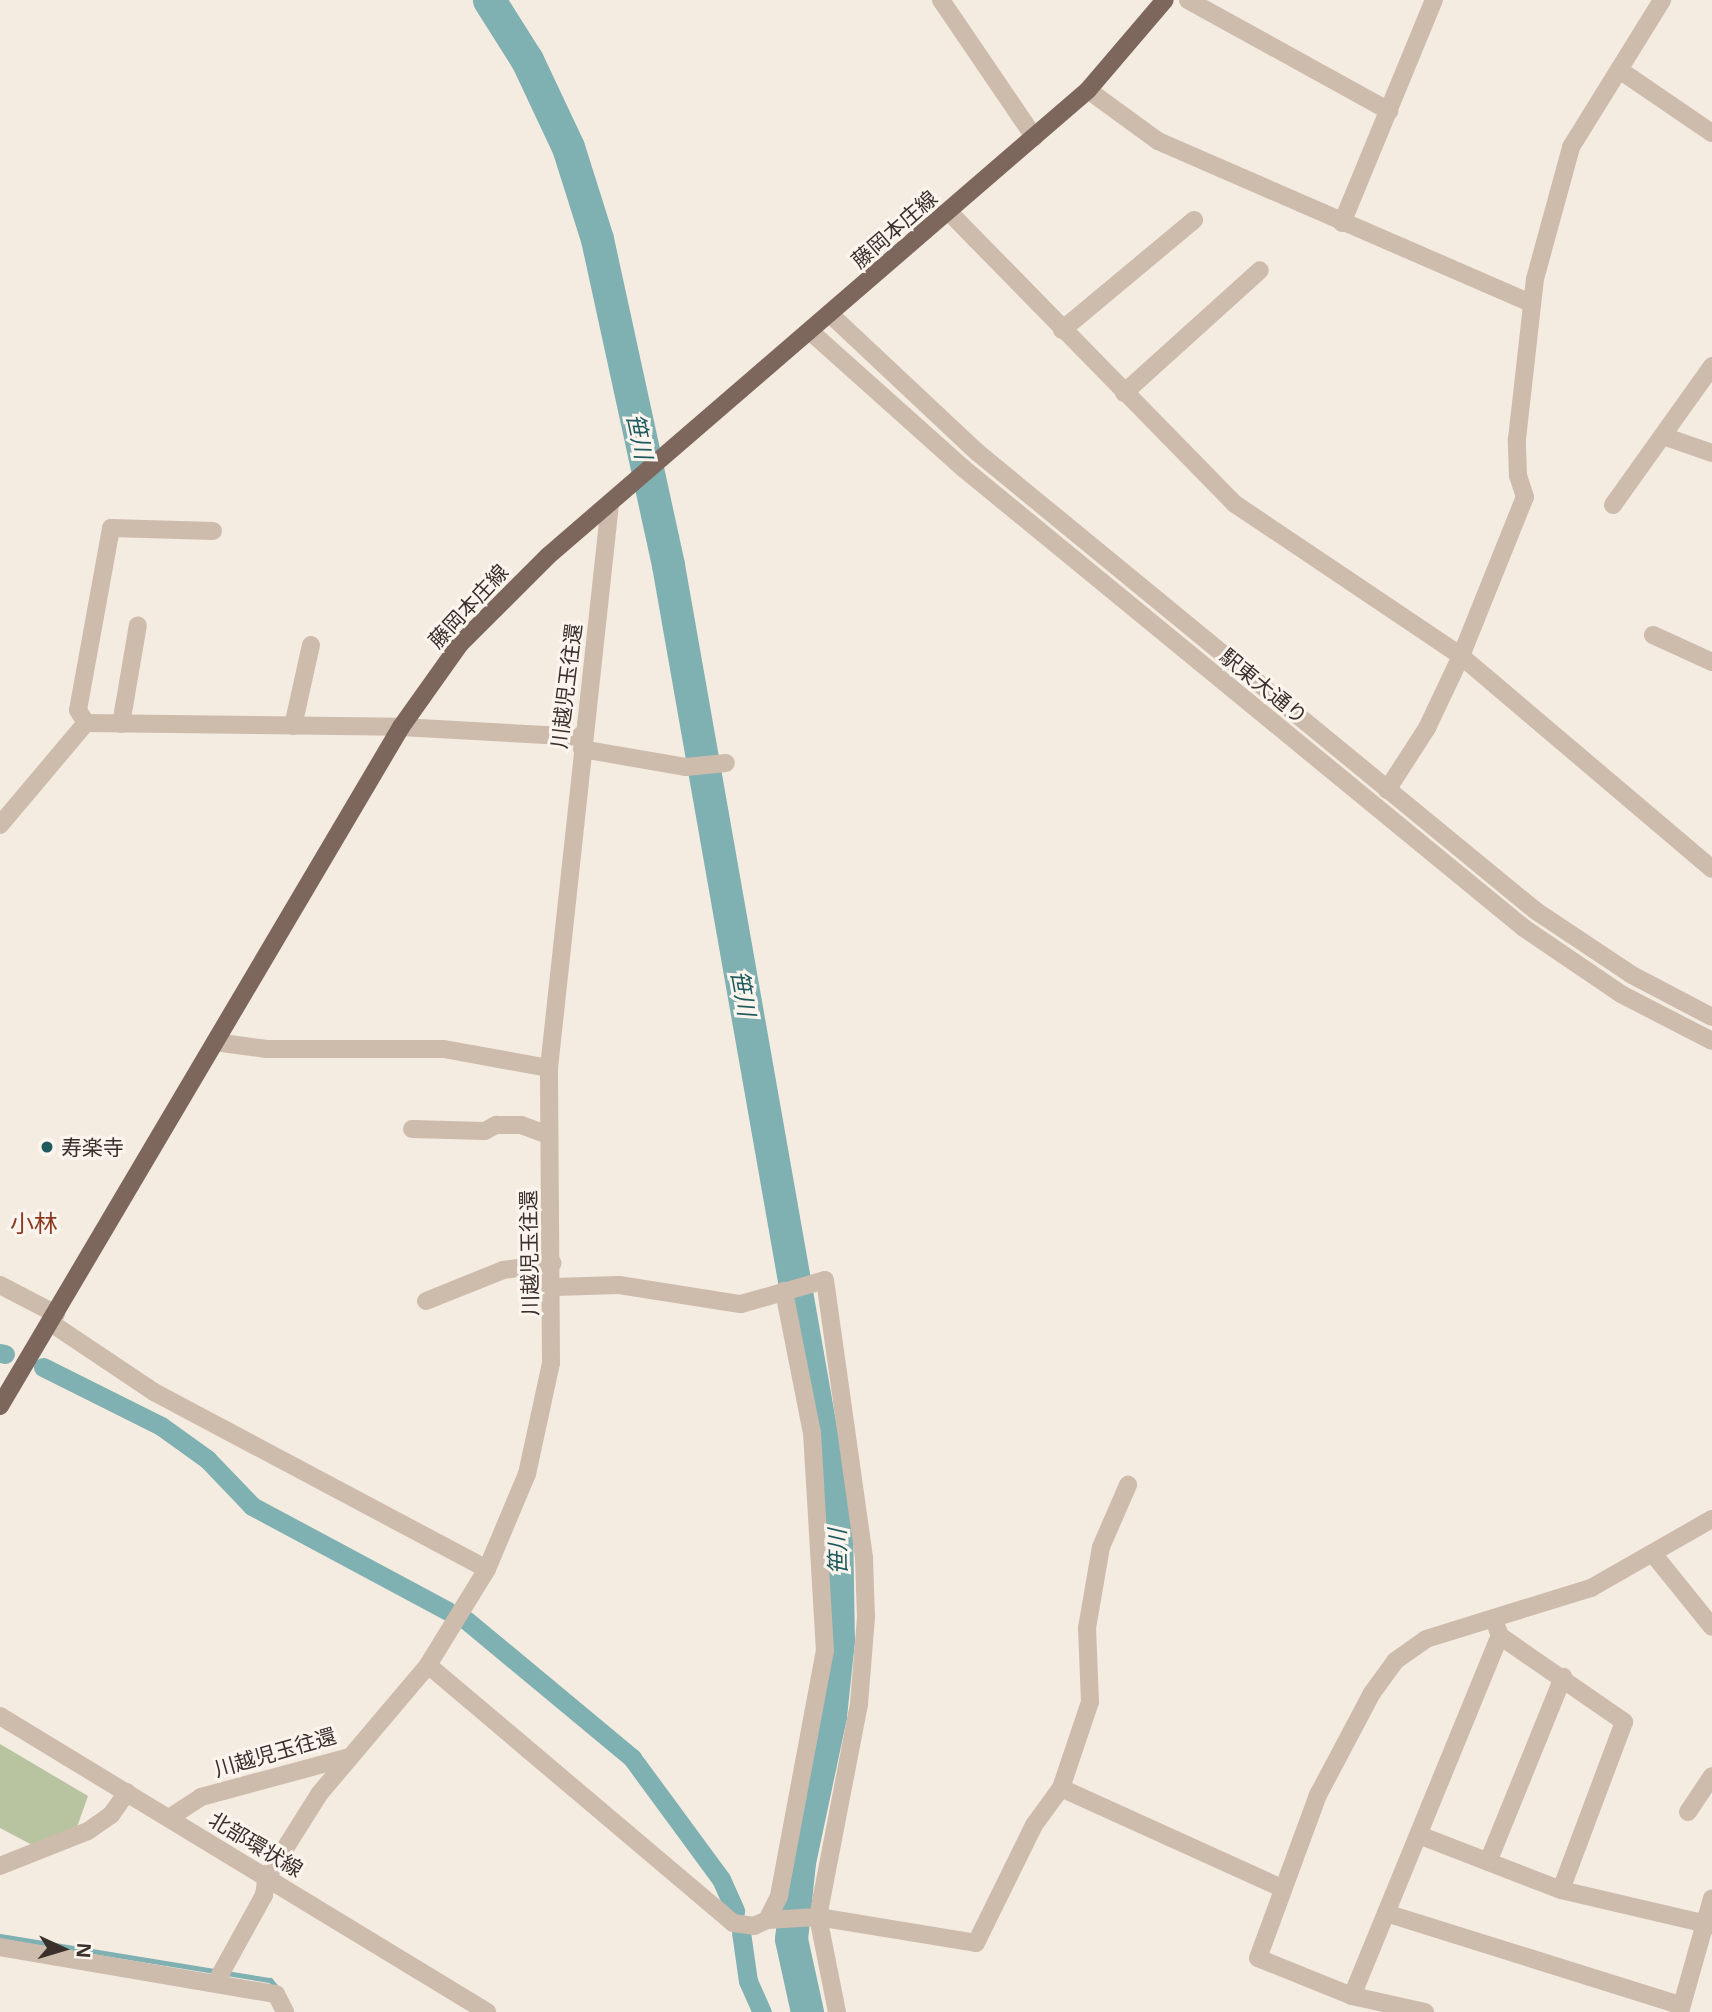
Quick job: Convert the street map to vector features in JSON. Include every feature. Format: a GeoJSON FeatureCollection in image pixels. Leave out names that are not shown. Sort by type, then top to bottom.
{"type":"FeatureCollection","features":[{"type":"Feature","properties":{"kind":"main road","name":"藤岡本庄線"},"geometry":{"type":"LineString","coordinates":[[0,1406],[401,727],[487,615],[610,504],[812,333],[1088,90],[1165,0]]}},
{"type":"Feature","properties":{"kind":"street"},"geometry":{"type":"LineString","coordinates":[[941,0],[1034,137]]}},
{"type":"Feature","properties":{"kind":"street"},"geometry":{"type":"LineString","coordinates":[[1188,0],[1390,111]]}},
{"type":"Feature","properties":{"kind":"street"},"geometry":{"type":"LineString","coordinates":[[1342,222],[1434,0]]}},
{"type":"Feature","properties":{"kind":"street"},"geometry":{"type":"LineString","coordinates":[[1387,790],[1427,728],[1461,656],[1525,497],[1518,476],[1517,439],[1532,304],[1571,147],[1621,71],[1662,0]]}},
{"type":"Feature","properties":{"kind":"street"},"geometry":{"type":"LineString","coordinates":[[1621,71],[1712,133]]}},
{"type":"Feature","properties":{"kind":"street"},"geometry":{"type":"LineString","coordinates":[[1088,90],[1158,141],[1532,304]]}},
{"type":"Feature","properties":{"kind":"street"},"geometry":{"type":"LineString","coordinates":[[948,212],[1235,504],[1461,656],[1712,869]]}},
{"type":"Feature","properties":{"kind":"street"},"geometry":{"type":"LineString","coordinates":[[1062,330],[1194,220]]}},
{"type":"Feature","properties":{"kind":"street"},"geometry":{"type":"LineString","coordinates":[[1124,393],[1260,270]]}},
{"type":"Feature","properties":{"kind":"street","name":"駅東大通り"},"geometry":{"type":"LineString","coordinates":[[831,315],[977,452],[1536,911],[1632,975],[1712,1017]]}},
{"type":"Feature","properties":{"kind":"street","name":"駅東大通り"},"geometry":{"type":"LineString","coordinates":[[812,333],[963,468],[1524,928],[1621,994],[1712,1041]]}},
{"type":"Feature","properties":{"kind":"street"},"geometry":{"type":"LineString","coordinates":[[1614,505],[1712,366]]}},
{"type":"Feature","properties":{"kind":"street"},"geometry":{"type":"LineString","coordinates":[[1663,436],[1712,453]]}},
{"type":"Feature","properties":{"kind":"street","name":"川越児玉往還"},"geometry":{"type":"LineString","coordinates":[[169,1818],[201,1797],[349,1757],[428,1665],[487,1569],[527,1474],[543,1412],[551,1363],[554,1287],[549,1068],[582,743],[610,504]]}},
{"type":"Feature","properties":{"kind":"street"},"geometry":{"type":"LineString","coordinates":[[86,723],[78,710],[111,528],[213,531]]}},
{"type":"Feature","properties":{"kind":"street"},"geometry":{"type":"LineString","coordinates":[[121,724],[138,625]]}},
{"type":"Feature","properties":{"kind":"street"},"geometry":{"type":"LineString","coordinates":[[1653,635],[1712,663]]}},
{"type":"Feature","properties":{"kind":"street"},"geometry":{"type":"LineString","coordinates":[[293,726],[312,645]]}},
{"type":"Feature","properties":{"kind":"street"},"geometry":{"type":"LineString","coordinates":[[86,723],[401,727],[582,743],[686,767],[726,763]]}},
{"type":"Feature","properties":{"kind":"street"},"geometry":{"type":"LineString","coordinates":[[0,825],[86,723]]}},
{"type":"Feature","properties":{"kind":"street"},"geometry":{"type":"LineString","coordinates":[[215,1042],[267,1049],[444,1049],[549,1068]]}},
{"type":"Feature","properties":{"kind":"street"},"geometry":{"type":"LineString","coordinates":[[412,1129],[485,1131],[496,1125],[521,1125],[549,1135]]}},
{"type":"Feature","properties":{"kind":"street"},"geometry":{"type":"LineString","coordinates":[[426,1301],[503,1270],[553,1263]]}},
{"type":"Feature","properties":{"kind":"street"},"geometry":{"type":"LineString","coordinates":[[554,1287],[620,1285],[741,1304],[825,1280],[863,1558],[866,1617],[856,1717],[818,1917],[837,2012]]}},
{"type":"Feature","properties":{"kind":"street"},"geometry":{"type":"LineString","coordinates":[[0,1285],[54,1318],[154,1392],[487,1569]]}},
{"type":"Feature","properties":{"kind":"street"},"geometry":{"type":"LineString","coordinates":[[774,1920],[825,1651],[812,1433],[784,1291]]}},
{"type":"Feature","properties":{"kind":"street"},"geometry":{"type":"LineString","coordinates":[[428,1665],[733,1923],[754,1926],[774,1920],[818,1917],[976,1943],[1034,1825],[1061,1788],[1090,1702],[1087,1628],[1101,1546],[1128,1485]]}},
{"type":"Feature","properties":{"kind":"street"},"geometry":{"type":"LineString","coordinates":[[1424,2012],[1352,1996],[1258,1958],[1281,1888],[1318,1795],[1382,1675],[1426,1639],[1493,1615],[1580,1592],[1654,1555],[1712,1519]]}},
{"type":"Feature","properties":{"kind":"street"},"geometry":{"type":"LineString","coordinates":[[1654,1555],[1712,1627]]}},
{"type":"Feature","properties":{"kind":"street"},"geometry":{"type":"LineString","coordinates":[[1493,1615],[1500,1636],[1563,1677],[1624,1722],[1561,1890]]}},
{"type":"Feature","properties":{"kind":"street"},"geometry":{"type":"LineString","coordinates":[[1352,1996],[1389,1914],[1500,1636]]}},
{"type":"Feature","properties":{"kind":"street"},"geometry":{"type":"LineString","coordinates":[[1488,1862],[1563,1677]]}},
{"type":"Feature","properties":{"kind":"street","name":"北部環状線"},"geometry":{"type":"LineString","coordinates":[[0,1716],[487,2012]]}},
{"type":"Feature","properties":{"kind":"street"},"geometry":{"type":"LineString","coordinates":[[216,1982],[264,1895],[267,1877],[320,1793],[349,1757]]}},
{"type":"Feature","properties":{"kind":"street"},"geometry":{"type":"LineString","coordinates":[[1688,1812],[1712,1776]]}},
{"type":"Feature","properties":{"kind":"street"},"geometry":{"type":"LineString","coordinates":[[1061,1788],[1281,1888]]}},
{"type":"Feature","properties":{"kind":"street"},"geometry":{"type":"LineString","coordinates":[[0,1866],[88,1831],[111,1815],[127,1792]]}},
{"type":"Feature","properties":{"kind":"street"},"geometry":{"type":"LineString","coordinates":[[1419,1835],[1561,1890],[1708,1925]]}},
{"type":"Feature","properties":{"kind":"street"},"geometry":{"type":"LineString","coordinates":[[1389,1914],[1680,2008],[1708,1925],[1712,1898]]}},
{"type":"Feature","properties":{"kind":"street"},"geometry":{"type":"LineString","coordinates":[[0,1947],[276,1994],[285,2012]]}},
{"type":"Feature","properties":{"kind":"green space"},"geometry":{"type":"Polygon","coordinates":[[[0,1744],[88,1796],[77,1827],[38,1848],[0,1828],[0,1744]]]}},
{"type":"Feature","properties":{"kind":"waterway","name":"笹川"},"geometry":{"type":"LineString","coordinates":[[489,0],[527,60],[568,147],[597,239],[668,565],[836,1519],[838,1640],[830,1716],[799,1862],[791,1939],[807,2012]]}},
{"type":"Feature","properties":{"kind":"waterway"},"geometry":{"type":"LineString","coordinates":[[0,1353],[5,1354]]}},
{"type":"Feature","properties":{"kind":"waterway"},"geometry":{"type":"LineString","coordinates":[[43,1367],[161,1426],[207,1459],[252,1506],[448,1611]]}},
{"type":"Feature","properties":{"kind":"waterway"},"geometry":{"type":"LineString","coordinates":[[466,1620],[632,1758],[721,1879],[735,1911]]}},
{"type":"Feature","properties":{"kind":"waterway"},"geometry":{"type":"LineString","coordinates":[[741,1932],[748,1981],[762,2012]]}},
{"type":"Feature","properties":{"kind":"waterway"},"geometry":{"type":"LineString","coordinates":[[0,1936],[270,1980],[277,1988]]}},
{"type":"Feature","properties":{"kind":"place","name":"寿楽寺"},"geometry":{"type":"Point","coordinates":[47,1147]}},
{"type":"Feature","properties":{"kind":"district","name":"小林"},"geometry":{"type":"Point","coordinates":[34,1223]}}]}
